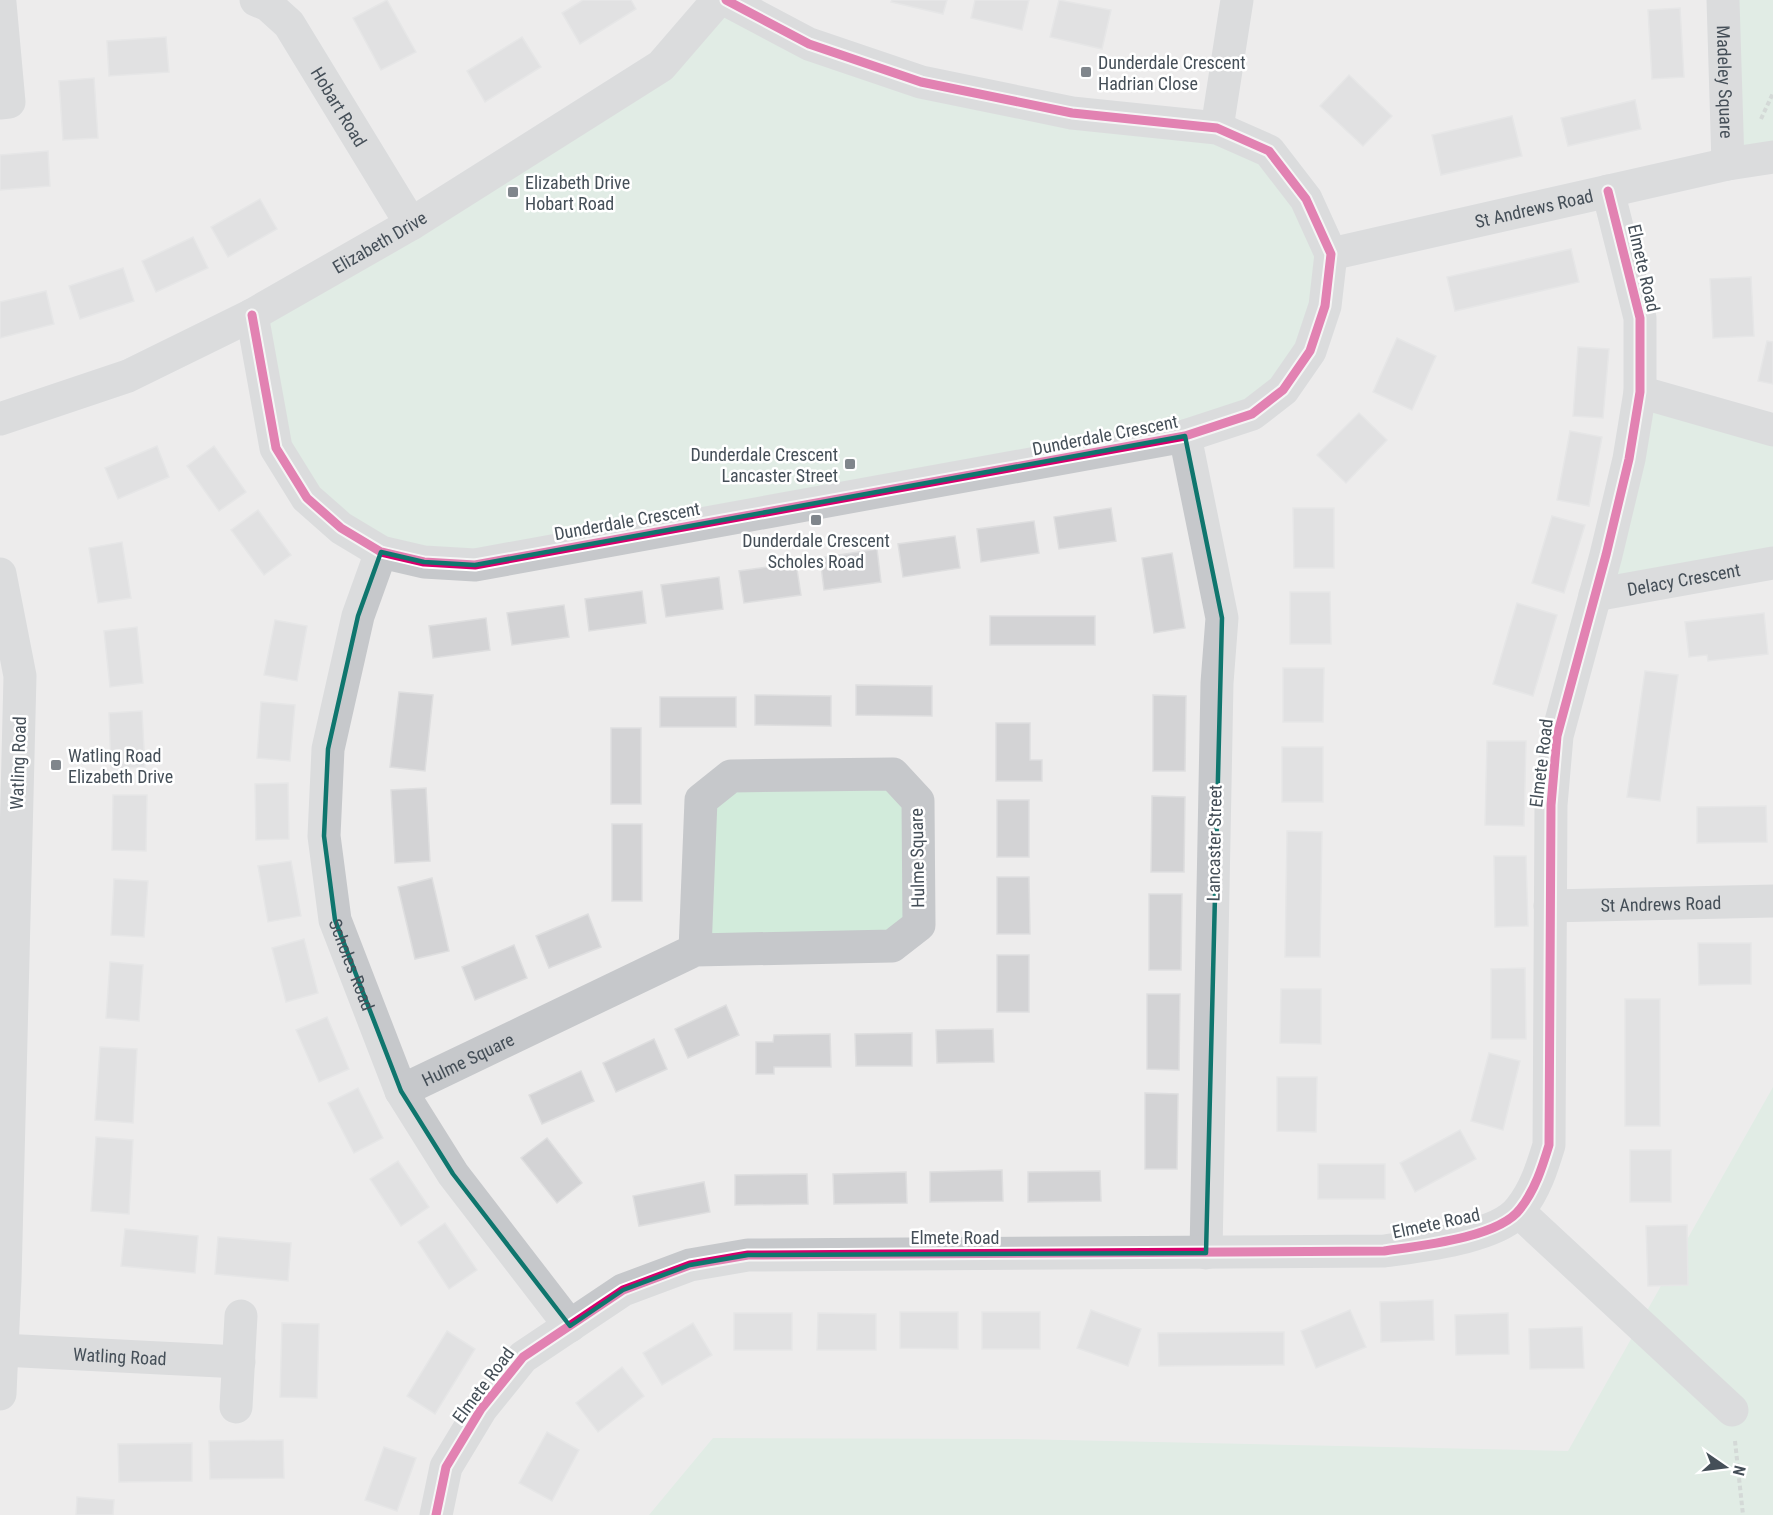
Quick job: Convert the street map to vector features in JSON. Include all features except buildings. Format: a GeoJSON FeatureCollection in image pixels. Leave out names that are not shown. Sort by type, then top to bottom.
{"type":"FeatureCollection","features":[{"type":"Feature","properties":{"kind":"street"},"geometry":{"type":"LineString","coordinates":[[0,103],[9,102],[0,2],[18,0]]}},
{"type":"Feature","properties":{"kind":"street","name":"Hobart Road"},"geometry":{"type":"LineString","coordinates":[[256,0],[268,5],[289,24],[411,224]]}},
{"type":"Feature","properties":{"kind":"street","name":"Elizabeth Drive"},"geometry":{"type":"LineString","coordinates":[[0,419],[128,376],[252,315],[411,224],[661,66],[718,0]]}},
{"type":"Feature","properties":{"kind":"street"},"geometry":{"type":"LineString","coordinates":[[726,0],[808,44],[921,82],[1072,113],[1216,128],[1269,151],[1306,199],[1331,255]]}},
{"type":"Feature","properties":{"kind":"street"},"geometry":{"type":"LineString","coordinates":[[1216,128],[1237,0]]}},
{"type":"Feature","properties":{"kind":"street","name":"Madeley Square"},"geometry":{"type":"LineString","coordinates":[[1723,0],[1728,164]]}},
{"type":"Feature","properties":{"kind":"street","name":"St Andrews Road"},"geometry":{"type":"LineString","coordinates":[[1331,255],[1728,164],[1773,157]]}},
{"type":"Feature","properties":{"kind":"street","name":"Elmete Road"},"geometry":{"type":"LineString","coordinates":[[436,1515],[446,1467],[482,1409],[523,1357],[623,1290],[690,1264],[748,1255],[1384,1251],[1453,1240],[1491,1229],[1519,1212],[1538,1181],[1549,1145],[1551,805],[1557,736],[1629,459],[1640,392],[1640,318],[1608,191]]}},
{"type":"Feature","properties":{"kind":"street","name":"Dunderdale Crescent"},"geometry":{"type":"LineString","coordinates":[[252,315],[276,448],[307,498],[341,528],[381,552],[424,562],[476,565],[1185,436],[1252,414],[1283,390],[1310,351],[1325,306],[1331,255]]}},
{"type":"Feature","properties":{"kind":"street"},"geometry":{"type":"LineString","coordinates":[[1640,392],[1773,430]]}},
{"type":"Feature","properties":{"kind":"street","name":"Lancaster Street"},"geometry":{"type":"LineString","coordinates":[[1185,436],[1222,618],[1216,695],[1206,1253]]}},
{"type":"Feature","properties":{"kind":"street","name":"Scholes Road"},"geometry":{"type":"LineString","coordinates":[[381,552],[358,616],[328,749],[324,836],[335,920],[401,1090],[453,1174],[570,1326]]}},
{"type":"Feature","properties":{"kind":"street","name":"Delacy Crescent"},"geometry":{"type":"LineString","coordinates":[[1595,595],[1773,563]]}},
{"type":"Feature","properties":{"kind":"street","name":"Watling Road"},"geometry":{"type":"LineString","coordinates":[[0,574],[20,676],[0,1394]]}},
{"type":"Feature","properties":{"kind":"street","name":"Hulme Square"},"geometry":{"type":"LineString","coordinates":[[401,1090],[695,950],[892,946],[918,925],[918,801],[893,774],[731,776],[701,800],[695,950]]}},
{"type":"Feature","properties":{"kind":"street","name":"St Andrews Road"},"geometry":{"type":"LineString","coordinates":[[1550,906],[1773,901]]}},
{"type":"Feature","properties":{"kind":"street"},"geometry":{"type":"LineString","coordinates":[[1519,1212],[1732,1410]]}},
{"type":"Feature","properties":{"kind":"street"},"geometry":{"type":"LineString","coordinates":[[236,1407],[241,1316]]}},
{"type":"Feature","properties":{"kind":"street","name":"Watling Road"},"geometry":{"type":"LineString","coordinates":[[2,1334],[238,1362]]}},
{"type":"Feature","properties":{"kind":"path"},"geometry":{"type":"LineString","coordinates":[[1732,1410],[1743,1515]]}},
{"type":"Feature","properties":{"kind":"highlighted area"},"geometry":{"type":"Polygon","coordinates":[[[1185,436],[1222,618],[1206,1253],[748,1255],[690,1265],[623,1290],[570,1326],[453,1174],[401,1091],[362,993],[335,920],[324,836],[328,749],[358,616],[381,552],[424,562],[475,565],[1185,436]]]}},
{"type":"Feature","properties":{"kind":"green space"},"geometry":{"type":"Polygon","coordinates":[[[718,0],[809,44],[1217,128],[1306,199],[1325,306],[1252,414],[424,562],[307,498],[252,315],[660,66],[718,0]]]}},
{"type":"Feature","properties":{"kind":"green space"},"geometry":{"type":"Polygon","coordinates":[[[1723,0],[1773,0],[1773,157],[1728,164],[1723,0]]]}},
{"type":"Feature","properties":{"kind":"green space"},"geometry":{"type":"Polygon","coordinates":[[[1640,392],[1773,430],[1773,563],[1595,595],[1640,392]]]}},
{"type":"Feature","properties":{"kind":"green space"},"geometry":{"type":"Polygon","coordinates":[[[893,774],[918,801],[919,925],[892,946],[695,950],[701,800],[731,776],[893,774]]]}},
{"type":"Feature","properties":{"kind":"green space"},"geometry":{"type":"Polygon","coordinates":[[[1773,1087],[1773,1515],[649,1515],[713,1438],[1014,1439],[1568,1451],[1773,1087]]]}},
{"type":"Feature","properties":{"kind":"cycle path"},"geometry":{"type":"LineString","coordinates":[[252,315],[276,448],[307,498],[341,528],[381,552],[424,562],[475,565],[1185,436],[1252,414],[1283,390],[1310,351],[1325,306],[1331,254],[1306,199],[1269,151],[1217,128],[1072,113],[921,82],[809,44],[726,0]]}},
{"type":"Feature","properties":{"kind":"cycle path"},"geometry":{"type":"LineString","coordinates":[[436,1515],[446,1467],[481,1409],[523,1357],[623,1290],[690,1265],[748,1255],[1384,1251],[1477,1234],[1510,1219],[1520,1209],[1534,1186],[1549,1145],[1551,805],[1557,736],[1606,555],[1629,459],[1640,392],[1640,318],[1608,191]]}},
{"type":"Feature","properties":{"kind":"place","name":"Dunderdale Crescent Hadrian Close"},"geometry":{"type":"Point","coordinates":[1086,72]}},
{"type":"Feature","properties":{"kind":"place","name":"Elizabeth Drive Hobart Road"},"geometry":{"type":"Point","coordinates":[513,192]}},
{"type":"Feature","properties":{"kind":"place","name":"Dunderdale Crescent Lancaster Street"},"geometry":{"type":"Point","coordinates":[850,464]}},
{"type":"Feature","properties":{"kind":"place","name":"Dunderdale Crescent Scholes Road"},"geometry":{"type":"Point","coordinates":[816,520]}},
{"type":"Feature","properties":{"kind":"place","name":"Watling Road Elizabeth Drive"},"geometry":{"type":"Point","coordinates":[56,765]}}]}
